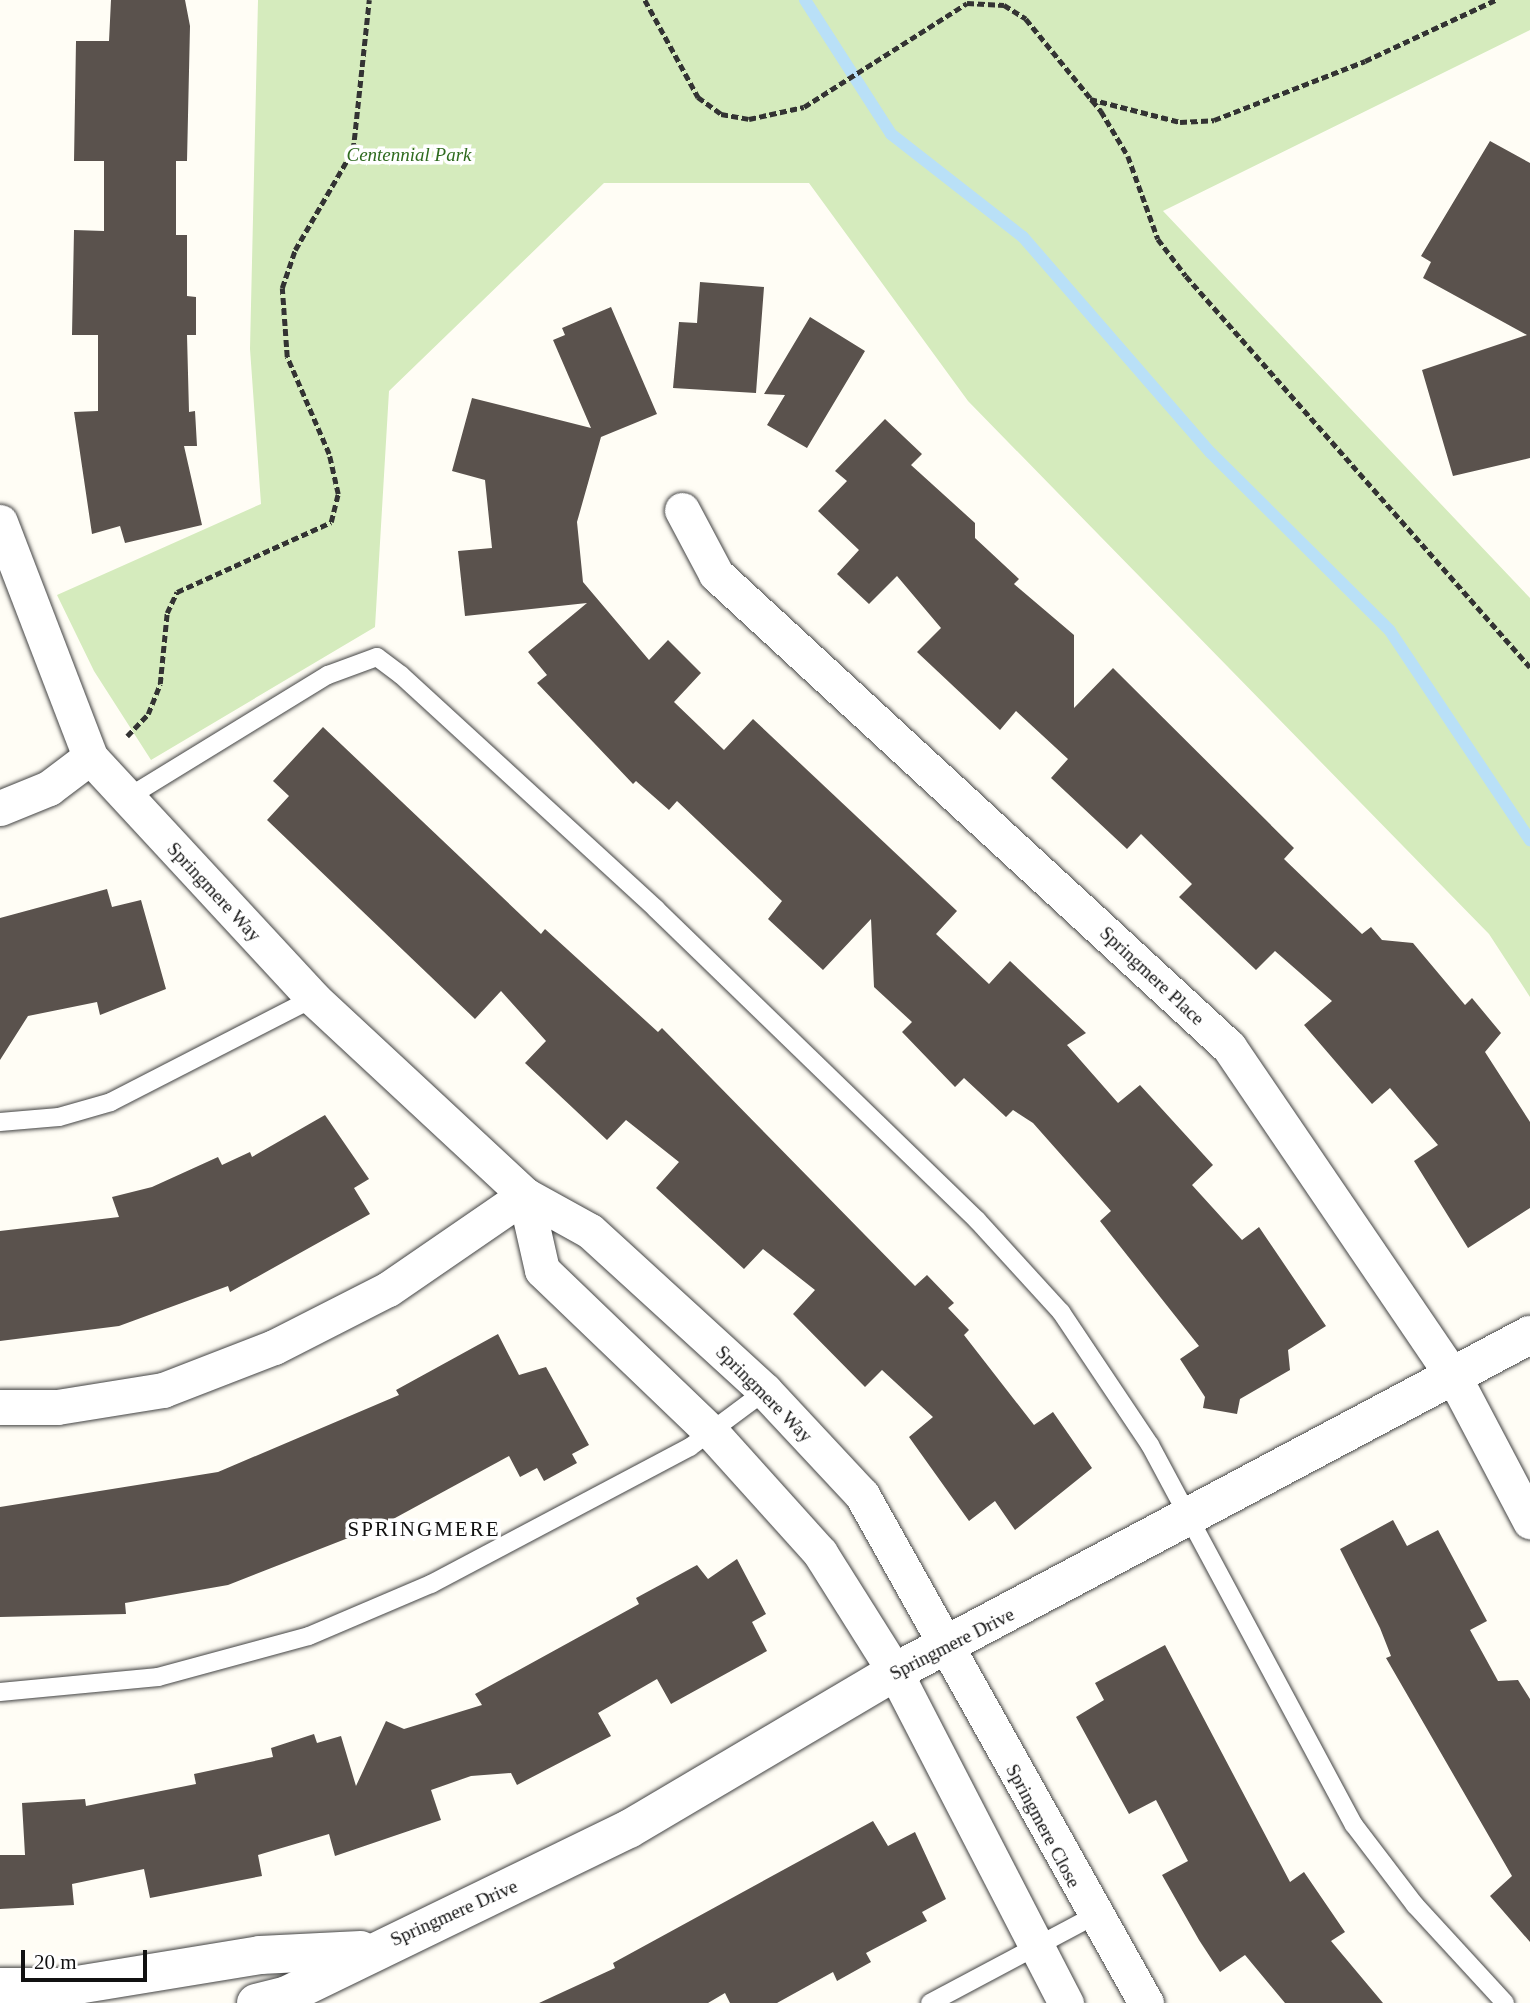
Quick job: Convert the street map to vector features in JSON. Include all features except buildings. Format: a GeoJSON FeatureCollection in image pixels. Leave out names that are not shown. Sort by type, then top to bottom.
{"type":"FeatureCollection","features":[{"type":"Feature","properties":{"kind":"street","name":"Springmere Place"},"geometry":{"type":"LineString","coordinates":[[682,510],[716,574],[1229,1047],[1455,1378],[1530,1521]]}},
{"type":"Feature","properties":{"kind":"street","name":"Springmere Way"},"geometry":{"type":"LineString","coordinates":[[0,522],[90,757],[313,998],[525,1195],[590,1231],[765,1391],[862,1496],[945,1646]]}},
{"type":"Feature","properties":{"kind":"street"},"geometry":{"type":"LineString","coordinates":[[0,808],[49,788],[90,757]]}},
{"type":"Feature","properties":{"kind":"street"},"geometry":{"type":"LineString","coordinates":[[0,1407],[57,1407],[163,1390],[274,1347],[388,1289],[525,1195],[542,1270],[713,1434],[820,1553],[895,1672],[1066,2003]]}},
{"type":"Feature","properties":{"kind":"street","name":"Springmere Drive"},"geometry":{"type":"LineString","coordinates":[[256,2003],[287,1995],[374,1950],[629,1829],[895,1672],[1187,1515],[1455,1378],[1530,1335]]}},
{"type":"Feature","properties":{"kind":"street","name":"Springmere Close"},"geometry":{"type":"LineString","coordinates":[[945,1646],[1093,1917],[1146,2003]]}},
{"type":"Feature","properties":{"kind":"street","name":"Springmere Drive"},"geometry":{"type":"LineString","coordinates":[[8,1992],[65,1987],[260,1955],[374,1950]]}},
{"type":"Feature","properties":{"kind":"lane"},"geometry":{"type":"LineString","coordinates":[[127,798],[328,675],[377,657],[656,909],[977,1220],[1061,1312],[1150,1445],[1354,1825],[1415,1905],[1505,2003]]}},
{"type":"Feature","properties":{"kind":"lane"},"geometry":{"type":"LineString","coordinates":[[0,1122],[59,1117],[111,1102],[313,998]]}},
{"type":"Feature","properties":{"kind":"lane"},"geometry":{"type":"LineString","coordinates":[[0,1692],[158,1677],[309,1636],[431,1584],[713,1434],[765,1391]]}},
{"type":"Feature","properties":{"kind":"lane"},"geometry":{"type":"LineString","coordinates":[[930,2003],[1093,1917]]}},
{"type":"Feature","properties":{"kind":"path"},"geometry":{"type":"LineString","coordinates":[[127,736],[148,714],[160,684],[165,624],[177,592],[331,522],[338,494],[329,454],[288,357],[282,288],[295,250],[353,150],[369,0]]}},
{"type":"Feature","properties":{"kind":"path"},"geometry":{"type":"LineString","coordinates":[[645,0],[698,97],[721,114],[780,115],[820,97],[868,69],[947,12],[991,3],[1026,19],[1090,99],[1128,156],[1158,239],[1185,276],[1530,667]]}},
{"type":"Feature","properties":{"kind":"path"},"geometry":{"type":"LineString","coordinates":[[1090,99],[1180,122],[1214,120],[1366,61],[1495,0]]}},
{"type":"Feature","properties":{"kind":"green space","name":"Centennial Park"},"geometry":{"type":"Polygon","coordinates":[[[258,0],[1530,0],[1530,30],[1163,211],[1530,598],[1530,997],[1489,934],[968,401],[809,183],[604,183],[389,391],[375,627],[151,760],[94,671],[57,595],[261,504],[250,349],[258,0]]]}},
{"type":"Feature","properties":{"kind":"waterway"},"geometry":{"type":"LineString","coordinates":[[805,0],[891,134],[1023,237],[1211,453],[1390,631],[1530,840]]}},
{"type":"Feature","properties":{"kind":"district","name":"SPRINGMERE"},"geometry":{"type":"Point","coordinates":[424,1529]}}]}
